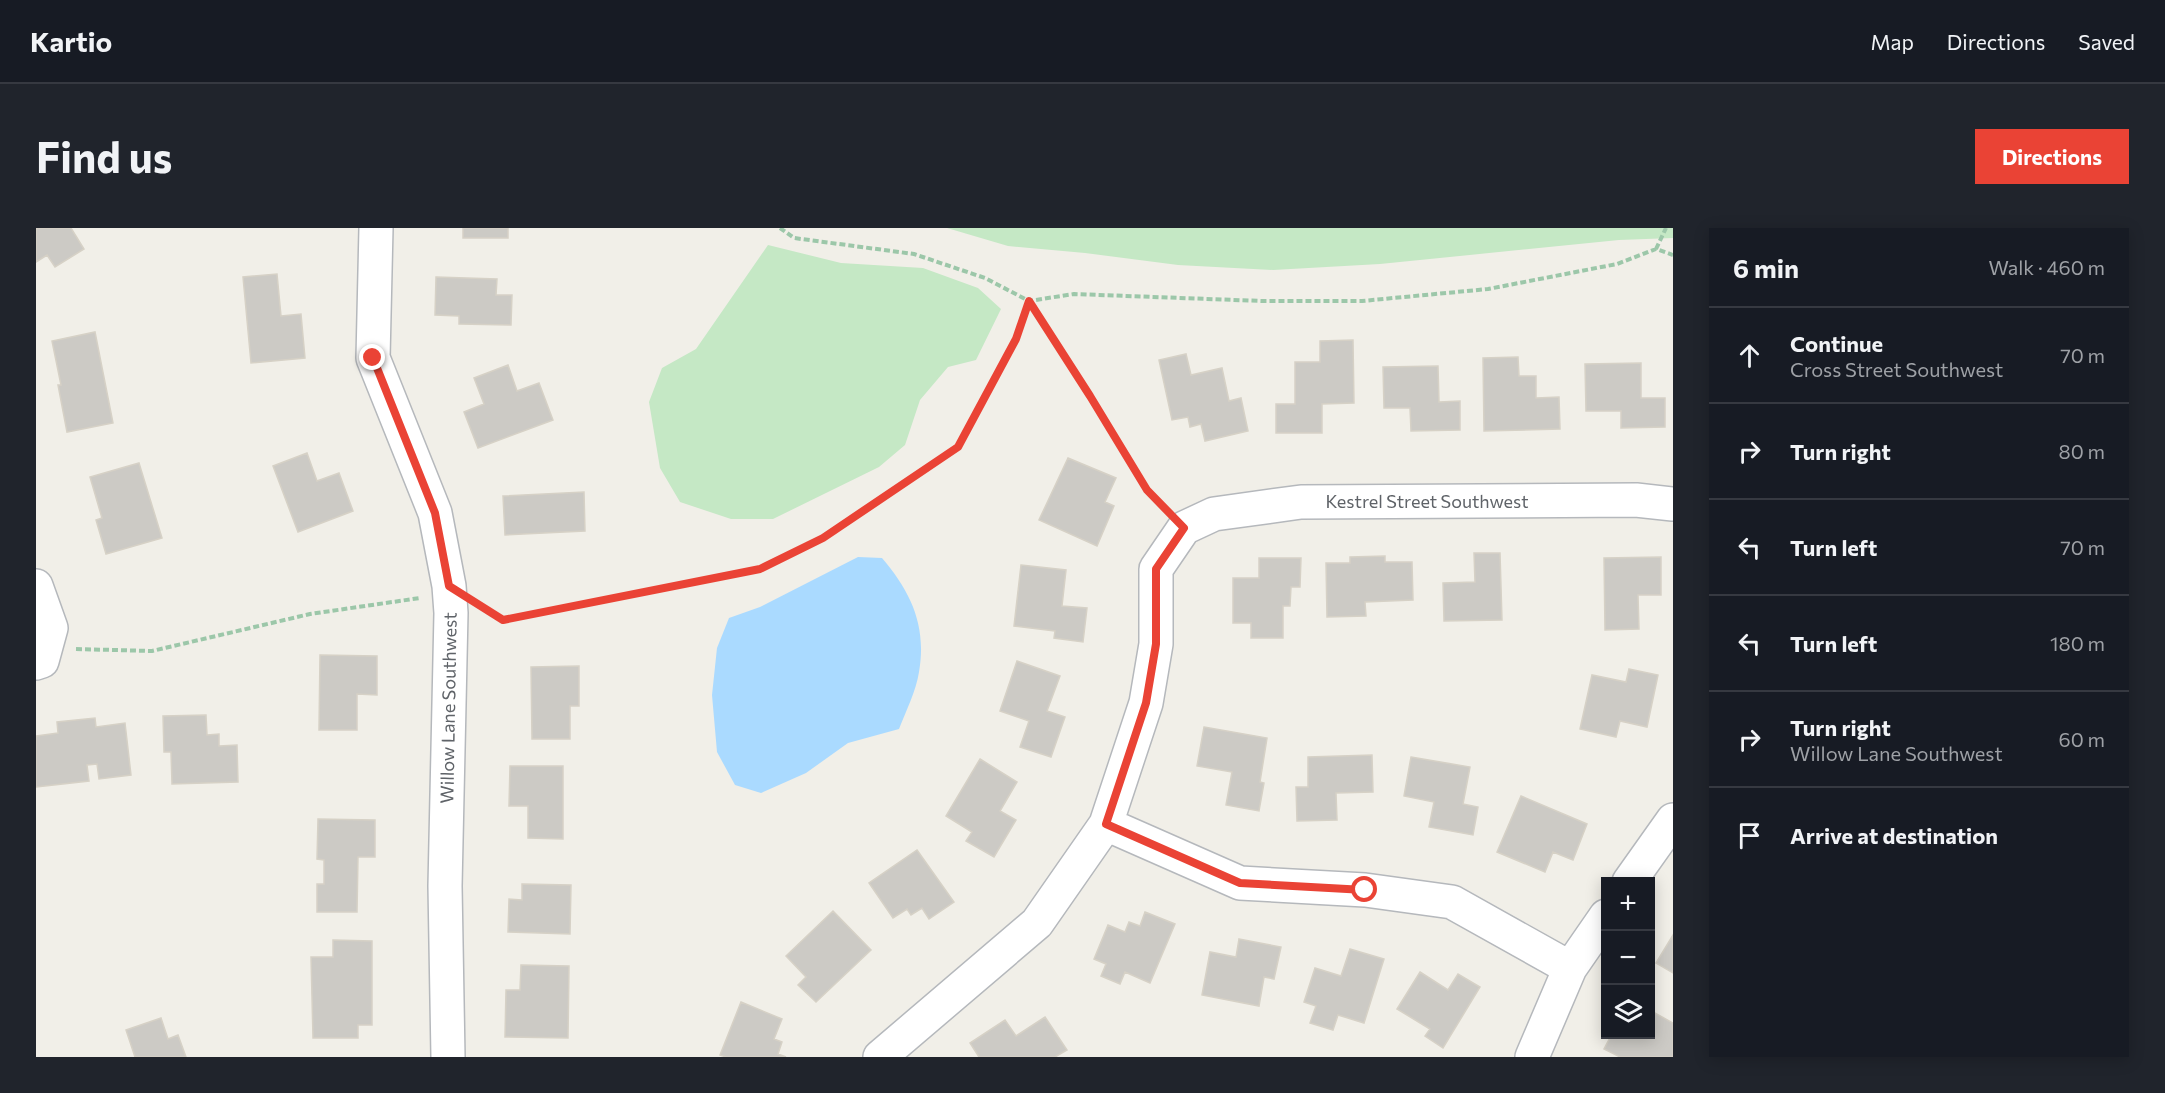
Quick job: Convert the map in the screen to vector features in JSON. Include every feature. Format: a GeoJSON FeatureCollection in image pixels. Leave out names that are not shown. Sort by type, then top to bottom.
{"type":"FeatureCollection","features":[{"type":"Feature","properties":{"kind":"street","name":"Willow Lane Southwest"},"geometry":{"type":"LineString","coordinates":[[376,228],[373,358],[435,513],[449,586],[445,886],[448,1057]]}},
{"type":"Feature","properties":{"kind":"street","name":"Kestrel Street Southwest"},"geometry":{"type":"LineString","coordinates":[[1184,528],[1214,514],[1301,502],[1636,500],[1673,504]]}},
{"type":"Feature","properties":{"kind":"street"},"geometry":{"type":"LineString","coordinates":[[880,1057],[1036,923],[1106,824],[1146,703],[1156,644],[1156,569],[1184,528]]}},
{"type":"Feature","properties":{"kind":"street"},"geometry":{"type":"LineString","coordinates":[[36,586],[51,628],[41,657]]}},
{"type":"Feature","properties":{"kind":"street"},"geometry":{"type":"LineString","coordinates":[[1633,877],[1673,820]]}},
{"type":"Feature","properties":{"kind":"street"},"geometry":{"type":"LineString","coordinates":[[1106,824],[1240,883],[1365,890],[1452,902],[1570,968]]}},
{"type":"Feature","properties":{"kind":"street"},"geometry":{"type":"LineString","coordinates":[[1532,1057],[1570,968],[1601,922]]}},
{"type":"Feature","properties":{"kind":"path"},"geometry":{"type":"LineString","coordinates":[[780,228],[795,238],[914,254],[985,278],[1029,301],[1147,490],[1184,528]]}},
{"type":"Feature","properties":{"kind":"path"},"geometry":{"type":"LineString","coordinates":[[1656,249],[1666,228]]}},
{"type":"Feature","properties":{"kind":"path"},"geometry":{"type":"LineString","coordinates":[[1029,301],[1074,294],[1262,301],[1362,301],[1488,289],[1617,264],[1656,249],[1673,255]]}},
{"type":"Feature","properties":{"kind":"path"},"geometry":{"type":"LineString","coordinates":[[41,657],[152,651],[310,614],[422,597],[449,586],[503,620],[760,569],[823,538],[958,447],[1016,339],[1029,301]]}},
{"type":"Feature","properties":{"kind":"green space"},"geometry":{"type":"Polygon","coordinates":[[[947,228],[1673,228],[1673,238],[1619,240],[1380,264],[1273,270],[1178,265],[1008,246],[947,228]]]}},
{"type":"Feature","properties":{"kind":"green space"},"geometry":{"type":"Polygon","coordinates":[[[768,245],[841,263],[923,268],[978,288],[1001,309],[976,360],[948,367],[920,400],[905,445],[879,467],[773,519],[731,519],[680,502],[660,468],[649,402],[662,368],[696,349],[768,245]]]}},
{"type":"Feature","properties":{"kind":"water"},"geometry":{"type":"Polygon","coordinates":[[[858,557],[882,558],[909,597],[918,625],[921,655],[918,679],[899,729],[848,743],[806,773],[761,793],[735,785],[717,752],[712,695],[717,648],[729,618],[760,607],[858,557]]]}},
{"type":"Feature","properties":{"kind":"building"},"geometry":{"type":"Polygon","coordinates":[[[36,228],[71,228],[84,249],[55,267],[47,255],[36,262],[36,228]]]}},
{"type":"Feature","properties":{"kind":"building"},"geometry":{"type":"Polygon","coordinates":[[[463,228],[508,228],[508,238],[463,238],[463,228]]]}},
{"type":"Feature","properties":{"kind":"building"},"geometry":{"type":"Polygon","coordinates":[[[277,274],[281,316],[301,314],[305,358],[251,363],[243,277],[277,274]]]}},
{"type":"Feature","properties":{"kind":"building"},"geometry":{"type":"Polygon","coordinates":[[[436,277],[497,279],[496,295],[512,295],[511,325],[459,324],[459,316],[435,315],[436,277]]]}},
{"type":"Feature","properties":{"kind":"building"},"geometry":{"type":"Polygon","coordinates":[[[95,332],[113,423],[67,432],[52,341],[95,332]]]}},
{"type":"Feature","properties":{"kind":"building"},"geometry":{"type":"Polygon","coordinates":[[[1353,340],[1354,403],[1322,404],[1322,433],[1276,433],[1276,404],[1295,404],[1295,362],[1320,362],[1320,341],[1353,340]]]}},
{"type":"Feature","properties":{"kind":"building"},"geometry":{"type":"Polygon","coordinates":[[[1186,354],[1191,375],[1222,368],[1229,401],[1241,398],[1248,431],[1205,441],[1201,424],[1190,427],[1188,417],[1172,420],[1159,360],[1186,354]]]}},
{"type":"Feature","properties":{"kind":"building"},"geometry":{"type":"Polygon","coordinates":[[[1518,357],[1519,376],[1536,376],[1536,398],[1559,397],[1560,429],[1484,431],[1483,358],[1518,357]]]}},
{"type":"Feature","properties":{"kind":"building"},"geometry":{"type":"Polygon","coordinates":[[[1641,363],[1641,398],[1665,398],[1665,427],[1621,428],[1621,411],[1586,411],[1585,364],[1641,363]]]}},
{"type":"Feature","properties":{"kind":"building"},"geometry":{"type":"Polygon","coordinates":[[[508,365],[517,391],[539,383],[553,420],[478,448],[464,412],[484,404],[474,378],[508,365]]]}},
{"type":"Feature","properties":{"kind":"building"},"geometry":{"type":"Polygon","coordinates":[[[1438,366],[1439,402],[1460,401],[1460,430],[1411,431],[1410,408],[1384,408],[1383,367],[1438,366]]]}},
{"type":"Feature","properties":{"kind":"building"},"geometry":{"type":"Polygon","coordinates":[[[307,453],[317,481],[339,473],[353,511],[298,532],[273,466],[307,453]]]}},
{"type":"Feature","properties":{"kind":"building"},"geometry":{"type":"Polygon","coordinates":[[[1068,458],[1116,478],[1105,502],[1114,506],[1097,546],[1039,520],[1068,458]]]}},
{"type":"Feature","properties":{"kind":"building"},"geometry":{"type":"Polygon","coordinates":[[[139,463],[162,538],[106,554],[96,520],[102,518],[90,477],[139,463]]]}},
{"type":"Feature","properties":{"kind":"building"},"geometry":{"type":"Polygon","coordinates":[[[584,492],[585,531],[505,535],[503,496],[584,492]]]}},
{"type":"Feature","properties":{"kind":"building"},"geometry":{"type":"Polygon","coordinates":[[[1474,553],[1500,553],[1502,620],[1444,621],[1443,583],[1475,582],[1474,553]]]}},
{"type":"Feature","properties":{"kind":"building"},"geometry":{"type":"Polygon","coordinates":[[[1385,556],[1385,562],[1412,562],[1413,600],[1365,602],[1366,616],[1327,617],[1326,563],[1350,563],[1350,557],[1385,556]]]}},
{"type":"Feature","properties":{"kind":"building"},"geometry":{"type":"Polygon","coordinates":[[[1661,557],[1661,595],[1638,595],[1639,629],[1605,630],[1604,558],[1661,557]]]}},
{"type":"Feature","properties":{"kind":"building"},"geometry":{"type":"Polygon","coordinates":[[[1259,558],[1301,558],[1300,587],[1291,587],[1290,606],[1283,606],[1283,638],[1251,638],[1251,623],[1233,623],[1233,578],[1259,578],[1259,558]]]}},
{"type":"Feature","properties":{"kind":"building"},"geometry":{"type":"Polygon","coordinates":[[[1021,565],[1066,570],[1062,606],[1087,608],[1083,642],[1054,638],[1055,631],[1014,626],[1021,565]]]}},
{"type":"Feature","properties":{"kind":"building"},"geometry":{"type":"Polygon","coordinates":[[[320,655],[377,656],[377,695],[357,694],[357,730],[319,730],[320,655]]]}},
{"type":"Feature","properties":{"kind":"building"},"geometry":{"type":"Polygon","coordinates":[[[1017,661],[1060,676],[1047,711],[1065,717],[1051,757],[1020,747],[1029,721],[1000,711],[1017,661]]]}},
{"type":"Feature","properties":{"kind":"building"},"geometry":{"type":"Polygon","coordinates":[[[579,666],[579,706],[570,706],[570,739],[532,739],[531,667],[579,666]]]}},
{"type":"Feature","properties":{"kind":"building"},"geometry":{"type":"Polygon","coordinates":[[[1629,669],[1658,675],[1647,727],[1620,721],[1616,737],[1580,729],[1592,675],[1626,682],[1629,669]]]}},
{"type":"Feature","properties":{"kind":"building"},"geometry":{"type":"Polygon","coordinates":[[[206,715],[207,735],[219,734],[219,746],[237,745],[238,782],[172,784],[171,752],[164,752],[163,716],[206,715]]]}},
{"type":"Feature","properties":{"kind":"building"},"geometry":{"type":"Polygon","coordinates":[[[95,718],[96,727],[125,723],[131,775],[99,779],[97,764],[87,765],[89,781],[36,787],[36,736],[58,733],[57,722],[95,718]]]}},
{"type":"Feature","properties":{"kind":"building"},"geometry":{"type":"Polygon","coordinates":[[[1204,727],[1267,738],[1260,782],[1264,783],[1259,811],[1226,805],[1232,772],[1197,766],[1204,727]]]}},
{"type":"Feature","properties":{"kind":"building"},"geometry":{"type":"Polygon","coordinates":[[[1372,755],[1373,792],[1336,793],[1337,820],[1297,821],[1296,787],[1308,787],[1308,757],[1372,755]]]}},
{"type":"Feature","properties":{"kind":"building"},"geometry":{"type":"Polygon","coordinates":[[[1411,757],[1470,767],[1463,804],[1478,807],[1473,835],[1429,827],[1434,802],[1404,796],[1411,757]]]}},
{"type":"Feature","properties":{"kind":"building"},"geometry":{"type":"Polygon","coordinates":[[[980,759],[1017,782],[1000,811],[1016,820],[994,857],[966,841],[972,832],[946,816],[980,759]]]}},
{"type":"Feature","properties":{"kind":"building"},"geometry":{"type":"Polygon","coordinates":[[[510,766],[563,766],[563,839],[528,838],[528,806],[509,806],[510,766]]]}},
{"type":"Feature","properties":{"kind":"building"},"geometry":{"type":"Polygon","coordinates":[[[1521,796],[1587,824],[1573,860],[1553,852],[1545,872],[1497,852],[1521,796]]]}},
{"type":"Feature","properties":{"kind":"building"},"geometry":{"type":"Polygon","coordinates":[[[318,819],[375,820],[375,857],[358,857],[357,912],[317,912],[317,884],[324,884],[324,860],[317,859],[318,819]]]}},
{"type":"Feature","properties":{"kind":"building"},"geometry":{"type":"Polygon","coordinates":[[[917,850],[954,902],[929,919],[922,908],[911,915],[907,909],[893,918],[869,883],[917,850]]]}},
{"type":"Feature","properties":{"kind":"building"},"geometry":{"type":"Polygon","coordinates":[[[522,884],[571,885],[570,934],[508,932],[509,899],[522,900],[522,884]]]}},
{"type":"Feature","properties":{"kind":"building"},"geometry":{"type":"Polygon","coordinates":[[[833,911],[871,950],[816,1002],[798,985],[806,977],[786,956],[833,911]]]}},
{"type":"Feature","properties":{"kind":"building"},"geometry":{"type":"Polygon","coordinates":[[[1145,912],[1175,924],[1150,983],[1125,972],[1120,984],[1101,976],[1106,964],[1094,959],[1108,925],[1125,932],[1129,922],[1140,926],[1145,912]]]}},
{"type":"Feature","properties":{"kind":"building"},"geometry":{"type":"Polygon","coordinates":[[[1673,935],[1673,973],[1656,963],[1673,935]]]}},
{"type":"Feature","properties":{"kind":"building"},"geometry":{"type":"Polygon","coordinates":[[[1239,939],[1281,947],[1274,979],[1264,977],[1259,1006],[1202,995],[1210,952],[1236,957],[1239,939]]]}},
{"type":"Feature","properties":{"kind":"building"},"geometry":{"type":"Polygon","coordinates":[[[333,940],[372,941],[372,1025],[358,1025],[358,1038],[313,1038],[311,957],[333,957],[333,940]]]}},
{"type":"Feature","properties":{"kind":"building"},"geometry":{"type":"Polygon","coordinates":[[[1350,949],[1384,959],[1364,1023],[1338,1015],[1333,1030],[1310,1023],[1316,1006],[1304,1002],[1315,968],[1341,976],[1350,949]]]}},
{"type":"Feature","properties":{"kind":"building"},"geometry":{"type":"Polygon","coordinates":[[[521,965],[569,966],[568,1038],[505,1037],[506,990],[520,990],[521,965]]]}},
{"type":"Feature","properties":{"kind":"building"},"geometry":{"type":"Polygon","coordinates":[[[1420,972],[1448,990],[1458,974],[1480,987],[1443,1048],[1425,1036],[1430,1029],[1397,1009],[1420,972]]]}},
{"type":"Feature","properties":{"kind":"building"},"geometry":{"type":"Polygon","coordinates":[[[741,1002],[782,1019],[774,1039],[782,1042],[778,1054],[786,1057],[726,1057],[720,1055],[741,1002]]]}},
{"type":"Feature","properties":{"kind":"building"},"geometry":{"type":"Polygon","coordinates":[[[1655,1013],[1673,1023],[1673,1057],[1620,1057],[1604,1049],[1609,1039],[1655,1039],[1655,1013]]]}},
{"type":"Feature","properties":{"kind":"building"},"geometry":{"type":"Polygon","coordinates":[[[1045,1017],[1067,1050],[1055,1057],[979,1057],[970,1043],[1005,1020],[1016,1036],[1045,1017]]]}},
{"type":"Feature","properties":{"kind":"building"},"geometry":{"type":"Polygon","coordinates":[[[161,1018],[168,1039],[178,1035],[186,1057],[135,1057],[126,1030],[161,1018]]]}},
{"type":"Feature","properties":{"kind":"route"},"geometry":{"type":"LineString","coordinates":[[373,358],[435,513],[449,586],[503,620],[760,569],[823,538],[958,447],[1016,339],[1029,301],[1147,490],[1184,528],[1156,569],[1156,644],[1146,703],[1106,824],[1240,883],[1365,890]]}}]}
